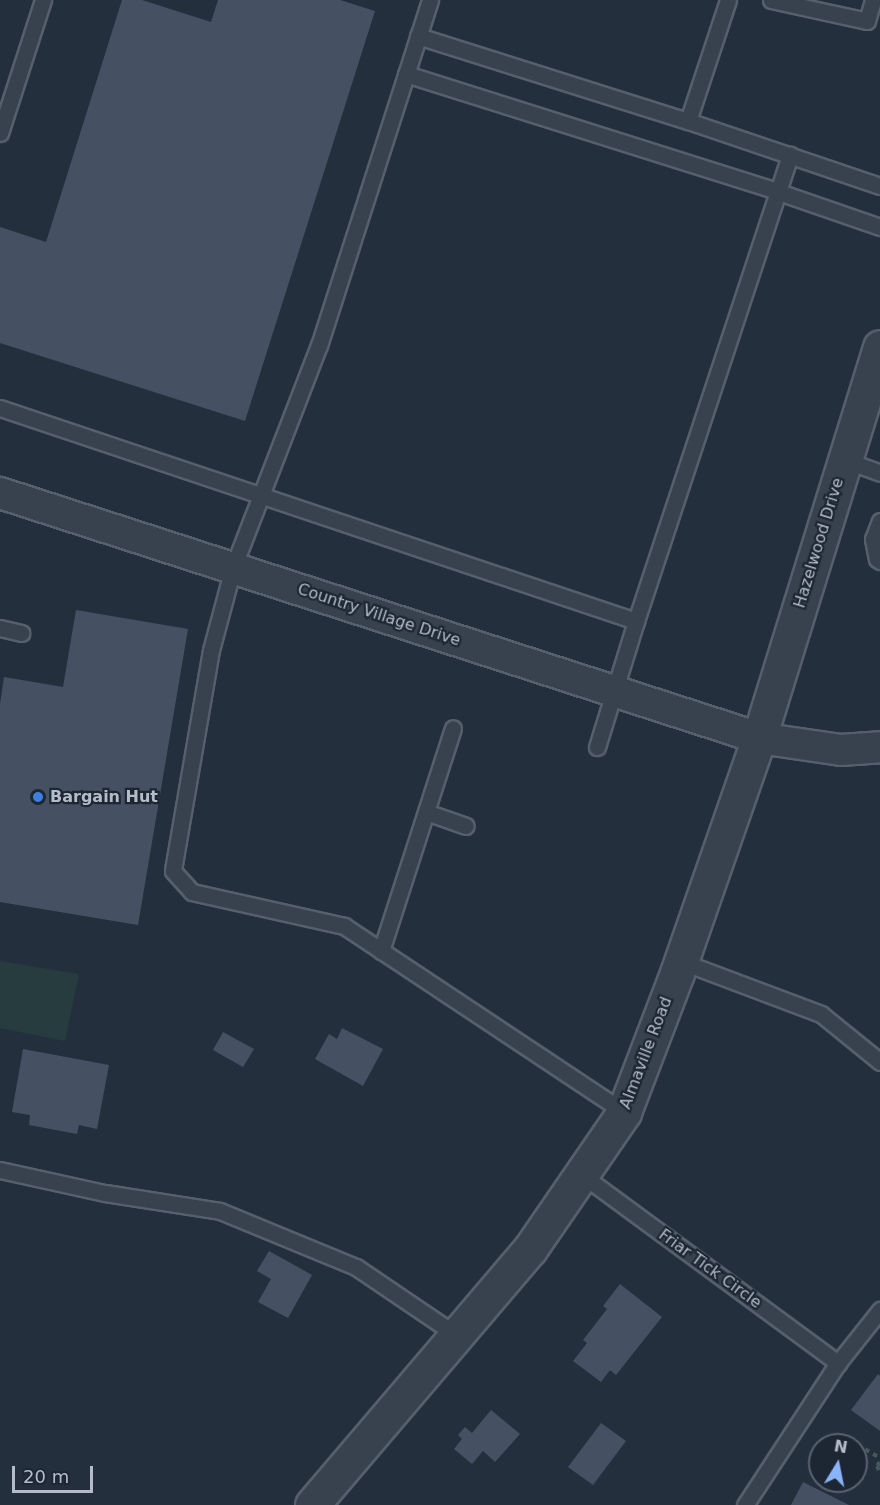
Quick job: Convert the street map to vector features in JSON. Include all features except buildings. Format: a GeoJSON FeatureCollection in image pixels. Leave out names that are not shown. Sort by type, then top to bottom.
{"type":"FeatureCollection","features":[{"type":"Feature","properties":{"kind":"street","name":"Hazelwood Drive"},"geometry":{"type":"LineString","coordinates":[[759,738],[880,349]]}},
{"type":"Feature","properties":{"kind":"street","name":"Country Village Drive"},"geometry":{"type":"LineString","coordinates":[[0,493],[759,738]]}},
{"type":"Feature","properties":{"kind":"street"},"geometry":{"type":"LineString","coordinates":[[759,738],[841,750],[880,747]]}},
{"type":"Feature","properties":{"kind":"street","name":"Almaville Road"},"geometry":{"type":"LineString","coordinates":[[312,1505],[531,1249],[624,1112],[681,962],[759,738]]}},
{"type":"Feature","properties":{"kind":"lane"},"geometry":{"type":"LineString","coordinates":[[0,133],[43,0]]}},
{"type":"Feature","properties":{"kind":"lane"},"geometry":{"type":"LineString","coordinates":[[430,0],[319,345],[233,568],[211,650],[173,871],[192,892],[344,926],[624,1112]]}},
{"type":"Feature","properties":{"kind":"lane"},"geometry":{"type":"LineString","coordinates":[[687,120],[728,0]]}},
{"type":"Feature","properties":{"kind":"lane"},"geometry":{"type":"LineString","coordinates":[[771,0],[867,21],[873,0]]}},
{"type":"Feature","properties":{"kind":"lane"},"geometry":{"type":"LineString","coordinates":[[418,36],[687,120],[880,186]]}},
{"type":"Feature","properties":{"kind":"lane"},"geometry":{"type":"LineString","coordinates":[[406,74],[776,191],[880,228]]}},
{"type":"Feature","properties":{"kind":"lane"},"geometry":{"type":"LineString","coordinates":[[597,747],[776,191],[790,155]]}},
{"type":"Feature","properties":{"kind":"lane"},"geometry":{"type":"LineString","coordinates":[[0,408],[636,621]]}},
{"type":"Feature","properties":{"kind":"lane"},"geometry":{"type":"LineString","coordinates":[[845,460],[880,473]]}},
{"type":"Feature","properties":{"kind":"lane"},"geometry":{"type":"LineString","coordinates":[[880,521],[873,539],[877,559],[880,561]]}},
{"type":"Feature","properties":{"kind":"lane"},"geometry":{"type":"LineString","coordinates":[[0,628],[21,633]]}},
{"type":"Feature","properties":{"kind":"lane"},"geometry":{"type":"LineString","coordinates":[[381,951],[453,729]]}},
{"type":"Feature","properties":{"kind":"lane"},"geometry":{"type":"LineString","coordinates":[[426,812],[466,826]]}},
{"type":"Feature","properties":{"kind":"lane"},"geometry":{"type":"LineString","coordinates":[[681,962],[820,1014],[880,1062]]}},
{"type":"Feature","properties":{"kind":"lane"},"geometry":{"type":"LineString","coordinates":[[0,1170],[105,1193],[220,1211],[356,1267],[458,1336]]}},
{"type":"Feature","properties":{"kind":"lane","name":"Friar Tick Circle"},"geometry":{"type":"LineString","coordinates":[[582,1175],[838,1363]]}},
{"type":"Feature","properties":{"kind":"lane"},"geometry":{"type":"LineString","coordinates":[[745,1505],[838,1363],[880,1310]]}},
{"type":"Feature","properties":{"kind":"path"},"geometry":{"type":"LineString","coordinates":[[880,1460],[877,1466],[880,1472]]}},
{"type":"Feature","properties":{"kind":"green space"},"geometry":{"type":"Polygon","coordinates":[[[0,961],[79,974],[65,1041],[0,1028],[0,961]]]}},
{"type":"Feature","properties":{"kind":"place","name":"Bargain Hut"},"geometry":{"type":"Point","coordinates":[38,797]}}]}
